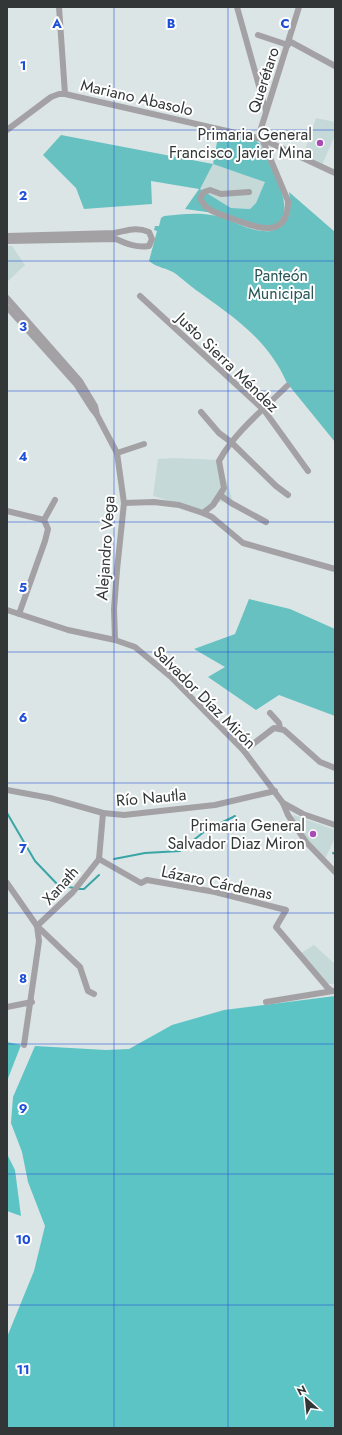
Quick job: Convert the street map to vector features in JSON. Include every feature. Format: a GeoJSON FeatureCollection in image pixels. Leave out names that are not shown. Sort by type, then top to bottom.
{"type":"FeatureCollection","features":[{"type":"Feature","properties":{"kind":"street"},"geometry":{"type":"LineString","coordinates":[[59,7],[65,94]]}},
{"type":"Feature","properties":{"kind":"street"},"geometry":{"type":"LineString","coordinates":[[237,7],[266,111]]}},
{"type":"Feature","properties":{"kind":"street","name":"Querétaro"},"geometry":{"type":"LineString","coordinates":[[260,138],[266,111],[289,43],[299,7]]}},
{"type":"Feature","properties":{"kind":"street"},"geometry":{"type":"LineString","coordinates":[[258,35],[289,43],[335,66]]}},
{"type":"Feature","properties":{"kind":"street","name":"Mariano Abasolo"},"geometry":{"type":"LineString","coordinates":[[7,130],[50,97],[65,94],[260,138],[335,173]]}},
{"type":"Feature","properties":{"kind":"street"},"geometry":{"type":"LineString","coordinates":[[249,192],[221,194],[210,190],[204,192],[200,198],[203,205],[210,210],[250,227],[268,229],[279,225],[285,218],[288,210],[288,200],[260,138]]}},
{"type":"Feature","properties":{"kind":"street"},"geometry":{"type":"LineString","coordinates":[[7,236],[116,236],[129,245],[143,247],[149,246],[152,239],[149,232],[143,230],[129,230],[116,236],[7,241]]}},
{"type":"Feature","properties":{"kind":"street","name":"Justo Sierra Méndez"},"geometry":{"type":"LineString","coordinates":[[140,296],[264,410],[308,471]]}},
{"type":"Feature","properties":{"kind":"street","name":"Alejandro Vega"},"geometry":{"type":"LineString","coordinates":[[7,298],[9,307],[78,382],[95,406],[117,453],[124,502],[114,609],[115,640]]}},
{"type":"Feature","properties":{"kind":"street"},"geometry":{"type":"LineString","coordinates":[[203,513],[213,505],[224,488],[219,461],[231,442],[287,386]]}},
{"type":"Feature","properties":{"kind":"street"},"geometry":{"type":"LineString","coordinates":[[201,412],[219,433],[231,442],[276,486],[288,495]]}},
{"type":"Feature","properties":{"kind":"street"},"geometry":{"type":"LineString","coordinates":[[117,453],[144,444]]}},
{"type":"Feature","properties":{"kind":"street"},"geometry":{"type":"LineString","coordinates":[[220,495],[231,503],[266,522]]}},
{"type":"Feature","properties":{"kind":"street"},"geometry":{"type":"LineString","coordinates":[[44,520],[55,500]]}},
{"type":"Feature","properties":{"kind":"street"},"geometry":{"type":"LineString","coordinates":[[124,502],[167,504],[203,513],[212,517],[236,539],[244,543],[335,570]]}},
{"type":"Feature","properties":{"kind":"street"},"geometry":{"type":"LineString","coordinates":[[7,511],[44,520]]}},
{"type":"Feature","properties":{"kind":"street"},"geometry":{"type":"LineString","coordinates":[[19,614],[45,541],[48,529],[44,520]]}},
{"type":"Feature","properties":{"kind":"street","name":"Salvador Díaz Mirón"},"geometry":{"type":"LineString","coordinates":[[7,610],[68,630],[115,640],[135,647],[171,677],[244,751],[275,791],[283,803],[288,815],[306,842],[335,872]]}},
{"type":"Feature","properties":{"kind":"street"},"geometry":{"type":"LineString","coordinates":[[270,713],[279,723],[280,728]]}},
{"type":"Feature","properties":{"kind":"street"},"geometry":{"type":"LineString","coordinates":[[244,751],[274,728],[280,728],[320,762],[335,768]]}},
{"type":"Feature","properties":{"kind":"street","name":"Río Nautla"},"geometry":{"type":"LineString","coordinates":[[7,790],[50,798],[103,814],[124,815],[215,805],[275,791]]}},
{"type":"Feature","properties":{"kind":"street"},"geometry":{"type":"LineString","coordinates":[[283,803],[303,814],[335,825]]}},
{"type":"Feature","properties":{"kind":"street"},"geometry":{"type":"LineString","coordinates":[[99,859],[103,814]]}},
{"type":"Feature","properties":{"kind":"street","name":"Xanath"},"geometry":{"type":"LineString","coordinates":[[37,926],[73,892],[99,859]]}},
{"type":"Feature","properties":{"kind":"street","name":"Lázaro Cárdenas"},"geometry":{"type":"LineString","coordinates":[[99,859],[141,883],[147,880],[215,892],[286,910],[276,928],[333,991]]}},
{"type":"Feature","properties":{"kind":"street"},"geometry":{"type":"LineString","coordinates":[[7,883],[37,926],[80,967],[88,990],[94,994]]}},
{"type":"Feature","properties":{"kind":"street"},"geometry":{"type":"LineString","coordinates":[[24,1045],[32,1002],[39,941],[37,926]]}},
{"type":"Feature","properties":{"kind":"street"},"geometry":{"type":"LineString","coordinates":[[266,1002],[333,991]]}},
{"type":"Feature","properties":{"kind":"street"},"geometry":{"type":"LineString","coordinates":[[7,1007],[32,1002]]}},
{"type":"Feature","properties":{"kind":"shaded area"},"geometry":{"type":"Polygon","coordinates":[[[316,118],[335,122],[335,135],[322,165],[304,153],[316,118]]]}},
{"type":"Feature","properties":{"kind":"shaded area"},"geometry":{"type":"Polygon","coordinates":[[[213,164],[266,182],[256,203],[250,209],[231,208],[199,189],[213,164]]]}},
{"type":"Feature","properties":{"kind":"shaded area"},"geometry":{"type":"Polygon","coordinates":[[[7,246],[12,246],[25,265],[7,282],[7,246]]]}},
{"type":"Feature","properties":{"kind":"shaded area"},"geometry":{"type":"Polygon","coordinates":[[[174,458],[220,460],[233,502],[214,502],[204,511],[153,496],[158,459],[174,458]]]}},
{"type":"Feature","properties":{"kind":"shaded area"},"geometry":{"type":"Polygon","coordinates":[[[294,815],[335,830],[335,838],[325,859],[308,843],[292,819],[294,815]]]}},
{"type":"Feature","properties":{"kind":"shaded area"},"geometry":{"type":"Polygon","coordinates":[[[314,945],[335,964],[335,984],[325,984],[301,953],[314,945]]]}},
{"type":"Feature","properties":{"kind":"shaded area"},"geometry":{"type":"Polygon","coordinates":[[[335,996],[335,1428],[7,1428],[7,1337],[34,1271],[45,1226],[28,1182],[22,1152],[11,1123],[13,1097],[35,1046],[106,1050],[129,1049],[172,1025],[224,1010],[335,996]]]}},
{"type":"Feature","properties":{"kind":"shaded area"},"geometry":{"type":"Polygon","coordinates":[[[7,1042],[21,1045],[7,1081],[7,1042]]]}},
{"type":"Feature","properties":{"kind":"shaded area"},"geometry":{"type":"Polygon","coordinates":[[[7,1154],[15,1170],[21,1216],[7,1211],[7,1154]]]}},
{"type":"Feature","properties":{"kind":"green space"},"geometry":{"type":"Polygon","coordinates":[[[219,131],[254,139],[260,144],[281,190],[284,208],[281,220],[269,227],[214,213],[185,209],[199,189],[151,181],[152,204],[84,209],[76,188],[43,155],[61,135],[213,164],[219,131]],[[213,164],[200,189],[231,208],[250,209],[256,203],[265,182],[213,164]]]}},
{"type":"Feature","properties":{"kind":"green space","name":"Panteón Municipal"},"geometry":{"type":"Polygon","coordinates":[[[289,192],[335,232],[335,442],[287,383],[280,368],[271,355],[251,333],[176,274],[149,261],[157,231],[154,230],[155,226],[159,226],[161,218],[164,216],[204,214],[224,218],[257,230],[271,231],[283,224],[289,216],[289,192]]]}},
{"type":"Feature","properties":{"kind":"green space"},"geometry":{"type":"Polygon","coordinates":[[[249,599],[290,609],[335,629],[335,716],[279,695],[256,710],[208,677],[225,667],[194,649],[235,634],[249,599]]]}},
{"type":"Feature","properties":{"kind":"waterway"},"geometry":{"type":"LineString","coordinates":[[7,813],[35,861],[58,885],[74,888]]}},
{"type":"Feature","properties":{"kind":"waterway"},"geometry":{"type":"LineString","coordinates":[[114,859],[145,853],[180,851],[205,831],[235,816]]}},
{"type":"Feature","properties":{"kind":"waterway"},"geometry":{"type":"LineString","coordinates":[[78,889],[84,889],[99,875]]}},
{"type":"Feature","properties":{"kind":"place","name":"Primaria General Francisco Javier Mina"},"geometry":{"type":"Point","coordinates":[320,143]}},
{"type":"Feature","properties":{"kind":"place","name":"Primaria General Salvador Diaz Miron"},"geometry":{"type":"Point","coordinates":[313,834]}}]}
